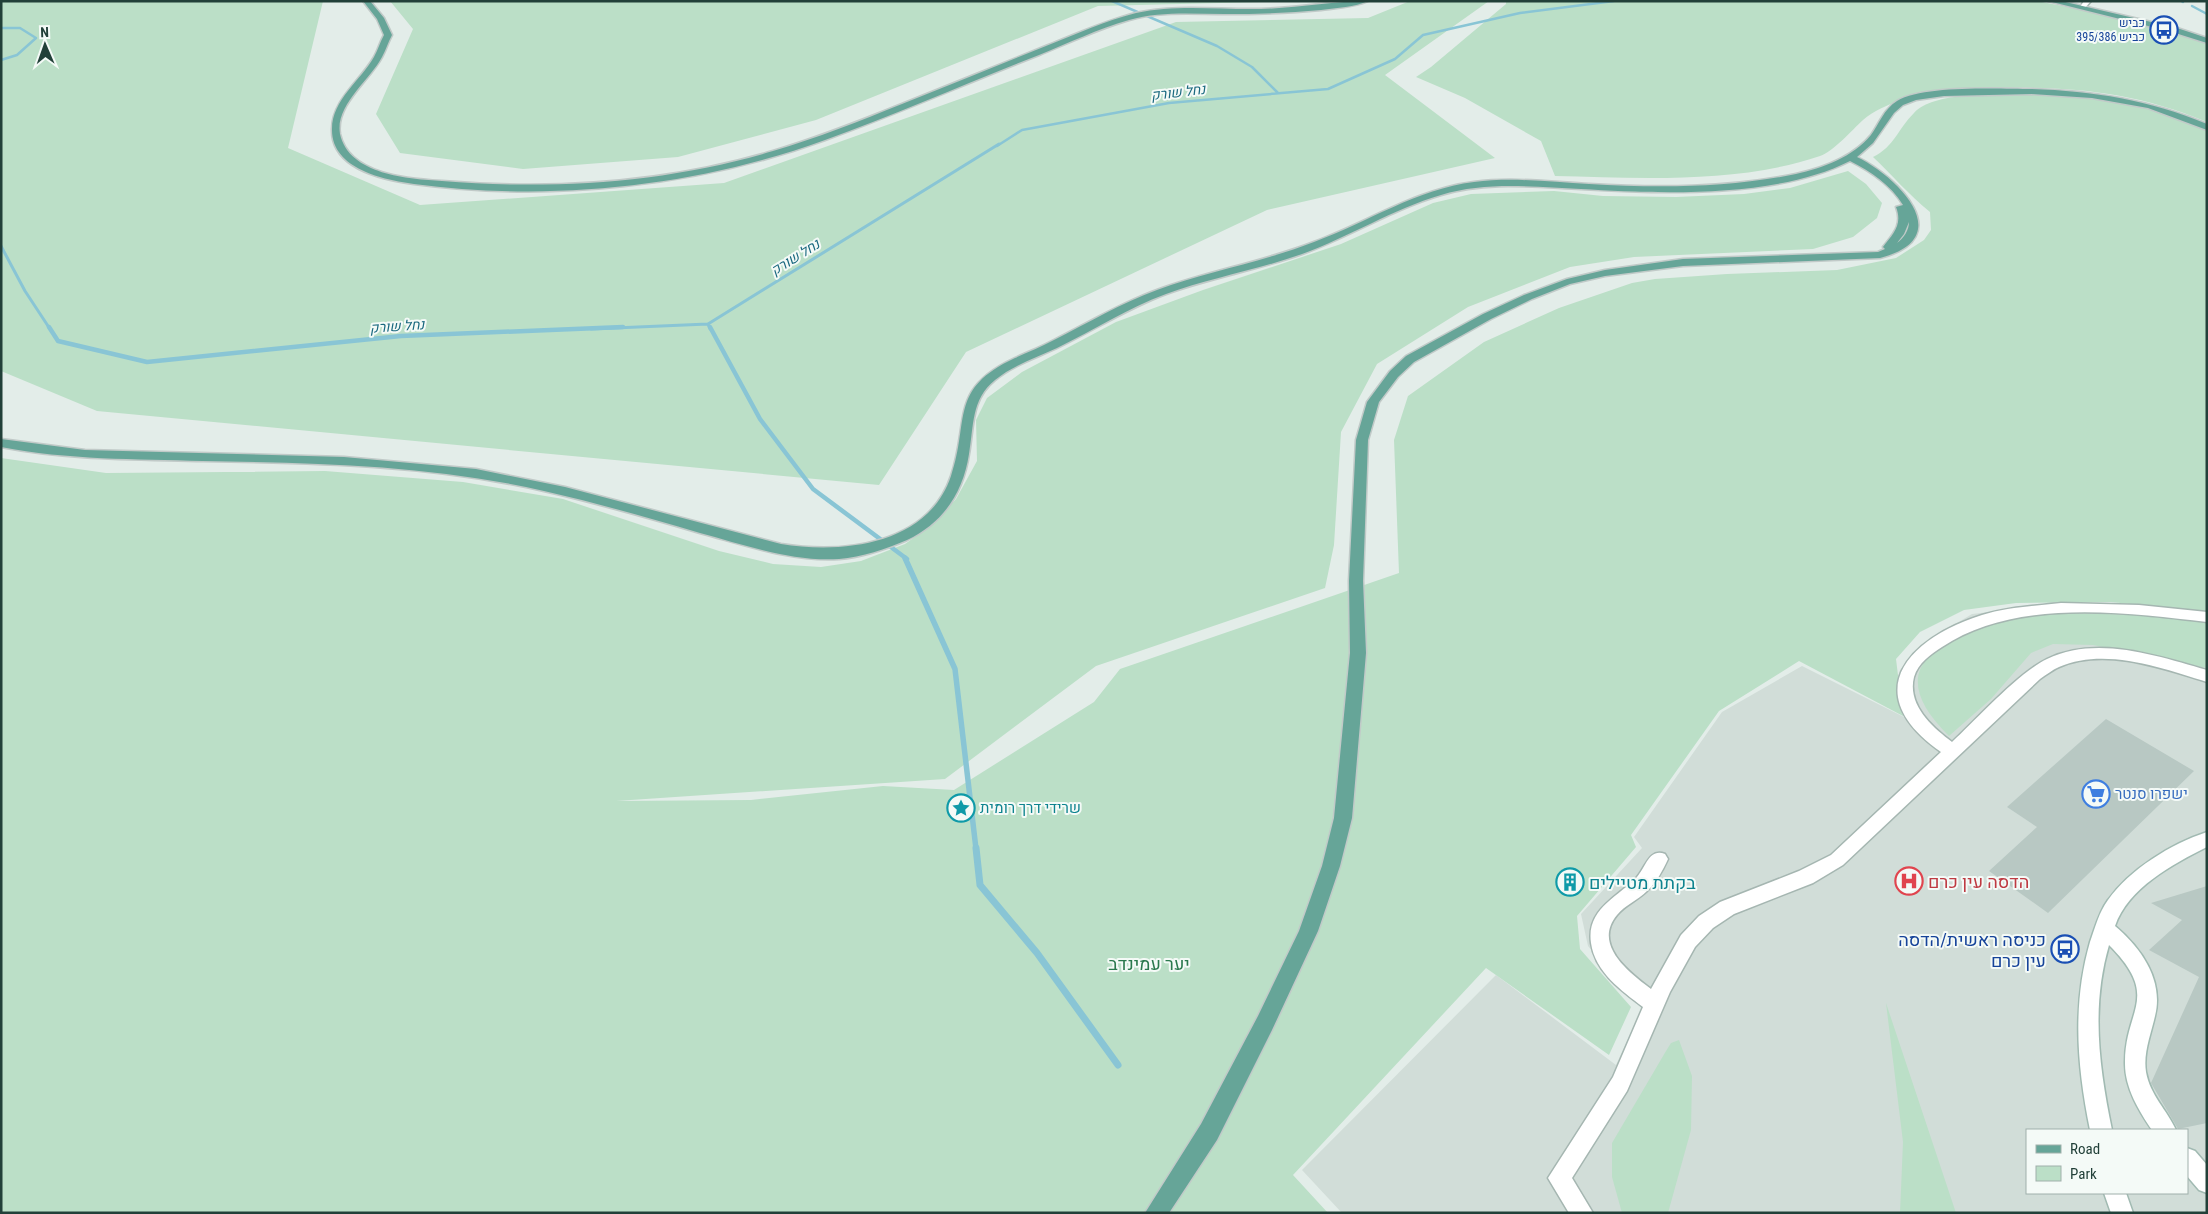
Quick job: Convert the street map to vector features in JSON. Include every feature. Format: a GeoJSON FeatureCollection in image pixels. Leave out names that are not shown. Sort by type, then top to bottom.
{"type":"FeatureCollection","features":[{"type":"Feature","properties":{"kind":"main road"},"geometry":{"type":"LineString","coordinates":[[366,1],[380,18],[388,35],[377,58],[336,120],[336,134],[343,150],[360,165],[382,175],[463,186],[522,188],[638,180],[689,173],[758,158],[818,140],[1057,45],[1139,15],[1173,12],[1303,10],[1365,1]]}},
{"type":"Feature","properties":{"kind":"main road"},"geometry":{"type":"LineString","coordinates":[[2051,1],[2086,4],[2207,41]]}},
{"type":"Feature","properties":{"kind":"main road"},"geometry":{"type":"LineString","coordinates":[[1,443],[25,448],[136,455],[293,460],[455,469],[523,482],[754,543],[805,552],[848,553],[887,543],[922,527],[952,496],[963,458],[966,414],[980,385],[1004,368],[1053,345],[1105,316],[1164,292],[1315,246],[1434,193],[1466,185],[1497,183],[1665,190],[1732,186],[1790,178],[1836,165],[1850,157],[1869,143],[1880,126],[1899,104],[1916,98],[1957,93],[2025,91],[2084,94],[2129,100],[2164,109],[2207,127]]}},
{"type":"Feature","properties":{"kind":"main road"},"geometry":{"type":"LineString","coordinates":[[1156,1213],[1208,1132],[1265,1023],[1308,931],[1332,866],[1343,818],[1358,653],[1356,581],[1362,440],[1372,402],[1394,374],[1410,359],[1532,295],[1566,283],[1618,270],[1676,263],[1880,255],[1903,244],[1910,237],[1914,226],[1912,209],[1884,177],[1869,151],[1869,143]]}},
{"type":"Feature","properties":{"kind":"main road"},"geometry":{"type":"LineString","coordinates":[[1850,157],[1863,162],[1884,177]]}},
{"type":"Feature","properties":{"kind":"main road"},"geometry":{"type":"LineString","coordinates":[[1850,157],[1861,170],[1899,203],[1904,213],[1904,224],[1897,239],[1880,255]]}},
{"type":"Feature","properties":{"kind":"street"},"geometry":{"type":"LineString","coordinates":[[1953,751],[1934,740],[1910,709],[1905,685],[1910,666],[1937,640],[1981,621],[2022,612],[2069,609],[2150,610],[2207,617]]}},
{"type":"Feature","properties":{"kind":"street"},"geometry":{"type":"LineString","coordinates":[[1582,1213],[1559,1178],[1620,1084],[1662,987],[1688,942],[1706,922],[1727,908],[1806,876],[1837,860],[2043,668],[2066,658],[2100,654],[2158,663],[2207,676]]}},
{"type":"Feature","properties":{"kind":"street"},"geometry":{"type":"LineString","coordinates":[[2101,1129],[2089,1070],[2087,1006],[2094,962],[2105,929],[2114,906],[2145,874],[2182,851],[2207,839]]}},
{"type":"Feature","properties":{"kind":"street"},"geometry":{"type":"LineString","coordinates":[[1656,1004],[1624,980],[1606,960],[1599,941],[1607,914],[1645,881],[1659,859]]}},
{"type":"Feature","properties":{"kind":"street"},"geometry":{"type":"LineString","coordinates":[[2105,929],[2124,946],[2144,976],[2147,985],[2149,1001],[2135,1065],[2139,1085],[2147,1105],[2164,1129]]}},
{"type":"Feature","properties":{"kind":"street"},"geometry":{"type":"LineString","coordinates":[[2188,1160],[2207,1182]]}},
{"type":"Feature","properties":{"kind":"street"},"geometry":{"type":"LineString","coordinates":[[2115,1194],[2122,1213]]}},
{"type":"Feature","properties":{"kind":"shaded area","name":"הדסה עין כרם"},"geometry":{"type":"Polygon","coordinates":[[[2017,609],[2207,614],[2207,1213],[1342,1213],[1302,1170],[1496,975],[1616,1065],[1642,1009],[1588,946],[1581,914],[1642,848],[1634,837],[1722,712],[1802,666],[1908,719],[1899,672],[1906,662],[1947,629],[1972,614],[2017,609]]]}},
{"type":"Feature","properties":{"kind":"green space"},"geometry":{"type":"Polygon","coordinates":[[[1,1],[323,1],[288,148],[420,205],[724,183],[1176,22],[1368,18],[1410,1],[1489,1],[1385,75],[1495,158],[1267,210],[966,352],[879,485],[97,411],[1,371],[1,1]]]}},
{"type":"Feature","properties":{"kind":"green space"},"geometry":{"type":"Polygon","coordinates":[[[390,1],[1301,1],[1098,6],[816,120],[678,157],[523,169],[400,153],[376,114],[413,29],[390,1]]]}},
{"type":"Feature","properties":{"kind":"green space"},"geometry":{"type":"Polygon","coordinates":[[[1506,1],[2037,1],[2123,20],[2207,43],[2207,122],[2153,103],[2100,93],[2046,88],[1944,90],[1910,96],[1881,108],[1867,117],[1837,145],[1825,153],[1789,165],[1723,175],[1689,177],[1621,178],[1555,176],[1541,141],[1465,98],[1416,77],[1431,67],[1506,4],[1506,1]]]}},
{"type":"Feature","properties":{"kind":"green space","name":"יער עמינדב"},"geometry":{"type":"Polygon","coordinates":[[[2026,94],[2088,97],[2153,108],[2207,130],[2207,612],[2111,602],[2016,603],[1964,610],[1920,632],[1896,659],[1903,716],[1799,661],[1719,711],[1631,835],[1636,847],[1577,916],[1580,949],[1631,1007],[1609,1055],[1486,968],[1293,1175],[1328,1213],[1,1213],[1,458],[106,473],[325,471],[463,482],[563,499],[719,551],[773,564],[821,567],[861,561],[905,544],[934,523],[956,499],[977,461],[976,420],[987,398],[1022,372],[1116,322],[1203,290],[1341,244],[1433,203],[1471,194],[1554,191],[1603,196],[1676,197],[1744,194],[1790,188],[1848,171],[1866,184],[1882,203],[1877,218],[1853,237],[1813,249],[1634,257],[1570,267],[1468,307],[1377,364],[1341,432],[1334,545],[1325,588],[1096,666],[945,779],[616,801],[751,800],[883,786],[954,790],[1094,702],[1120,669],[1399,573],[1394,440],[1408,396],[1484,342],[1559,308],[1632,283],[1655,279],[1727,274],[1837,270],[1896,258],[1924,240],[1931,230],[1930,212],[1873,157],[1886,148],[1908,119],[1923,106],[1936,101],[1967,96],[2026,94]]]}},
{"type":"Feature","properties":{"kind":"green space"},"geometry":{"type":"Polygon","coordinates":[[[2042,614],[2138,615],[2207,622],[2207,668],[2093,645],[2053,644],[2031,653],[1991,699],[1949,736],[1934,720],[1924,705],[1919,691],[1918,677],[1922,665],[1932,653],[1946,643],[1995,621],[2042,614]]]}},
{"type":"Feature","properties":{"kind":"green space"},"geometry":{"type":"Polygon","coordinates":[[[1886,1003],[1956,1213],[1900,1213],[1903,1142],[1886,1003]]]}},
{"type":"Feature","properties":{"kind":"green space"},"geometry":{"type":"Polygon","coordinates":[[[1679,1040],[1692,1076],[1691,1130],[1668,1213],[1622,1213],[1612,1177],[1612,1143],[1671,1043],[1679,1040]]]}},
{"type":"Feature","properties":{"kind":"building","name":"ישפרו סנטר"},"geometry":{"type":"Polygon","coordinates":[[[2106,719],[2194,771],[2048,913],[1989,871],[2037,827],[2007,807],[2106,719]]]}},
{"type":"Feature","properties":{"kind":"building","name":"בקתת מטיילים"},"geometry":{"type":"Polygon","coordinates":[[[1561,869],[1584,878],[1578,895],[1557,887],[1561,869]]]}},
{"type":"Feature","properties":{"kind":"building"},"geometry":{"type":"Polygon","coordinates":[[[2207,886],[2207,1123],[2178,1129],[2151,1083],[2199,977],[2149,950],[2182,920],[2151,903],[2207,886]]]}},
{"type":"Feature","properties":{"kind":"waterway"},"geometry":{"type":"LineString","coordinates":[[1112,1],[1217,46],[1252,67],[1278,93]]}},
{"type":"Feature","properties":{"kind":"waterway","name":"נחל שורק"},"geometry":{"type":"LineString","coordinates":[[997,146],[1022,130],[1169,103],[1328,89],[1395,59],[1423,35],[1520,13],[1614,1]]}},
{"type":"Feature","properties":{"kind":"waterway"},"geometry":{"type":"LineString","coordinates":[[2192,6],[2207,14]]}},
{"type":"Feature","properties":{"kind":"waterway","name":"נחל שורק"},"geometry":{"type":"LineString","coordinates":[[1,28],[20,28],[36,38],[17,55],[1,60]]}},
{"type":"Feature","properties":{"kind":"waterway","name":"נחל שורק"},"geometry":{"type":"LineString","coordinates":[[708,324],[999,144]]}},
{"type":"Feature","properties":{"kind":"waterway","name":"נחל שורק"},"geometry":{"type":"LineString","coordinates":[[1,246],[25,291],[50,329]]}},
{"type":"Feature","properties":{"kind":"waterway","name":"נחל שורק"},"geometry":{"type":"LineString","coordinates":[[591,329],[708,324]]}},
{"type":"Feature","properties":{"kind":"waterway","name":"נחל שורק"},"geometry":{"type":"LineString","coordinates":[[708,324],[710,329]]}},
{"type":"Feature","properties":{"kind":"waterway","name":"נחל שורק"},"geometry":{"type":"LineString","coordinates":[[49,327],[58,341],[147,362],[401,336],[623,327]]}},
{"type":"Feature","properties":{"kind":"waterway"},"geometry":{"type":"LineString","coordinates":[[710,327],[760,419],[813,489],[907,559]]}},
{"type":"Feature","properties":{"kind":"waterway"},"geometry":{"type":"LineString","coordinates":[[905,558],[955,669],[976,849]]}},
{"type":"Feature","properties":{"kind":"waterway"},"geometry":{"type":"LineString","coordinates":[[976,848],[980,885],[1037,953],[1118,1065]]}},
{"type":"Feature","properties":{"kind":"place","name":"כביש 395/כביש 386"},"geometry":{"type":"Point","coordinates":[2164,30]}},
{"type":"Feature","properties":{"kind":"place","name":"ישפרו סנטר"},"geometry":{"type":"Point","coordinates":[2096,794]}},
{"type":"Feature","properties":{"kind":"place","name":"שרידי דרך רומית"},"geometry":{"type":"Point","coordinates":[961,808]}},
{"type":"Feature","properties":{"kind":"place","name":"הדסה עין כרם"},"geometry":{"type":"Point","coordinates":[1909,881]}},
{"type":"Feature","properties":{"kind":"place","name":"בקתת מטיילים"},"geometry":{"type":"Point","coordinates":[1570,882]}},
{"type":"Feature","properties":{"kind":"place","name":"כניסה ראשית/הדסה עין כרם"},"geometry":{"type":"Point","coordinates":[2065,949]}}]}
